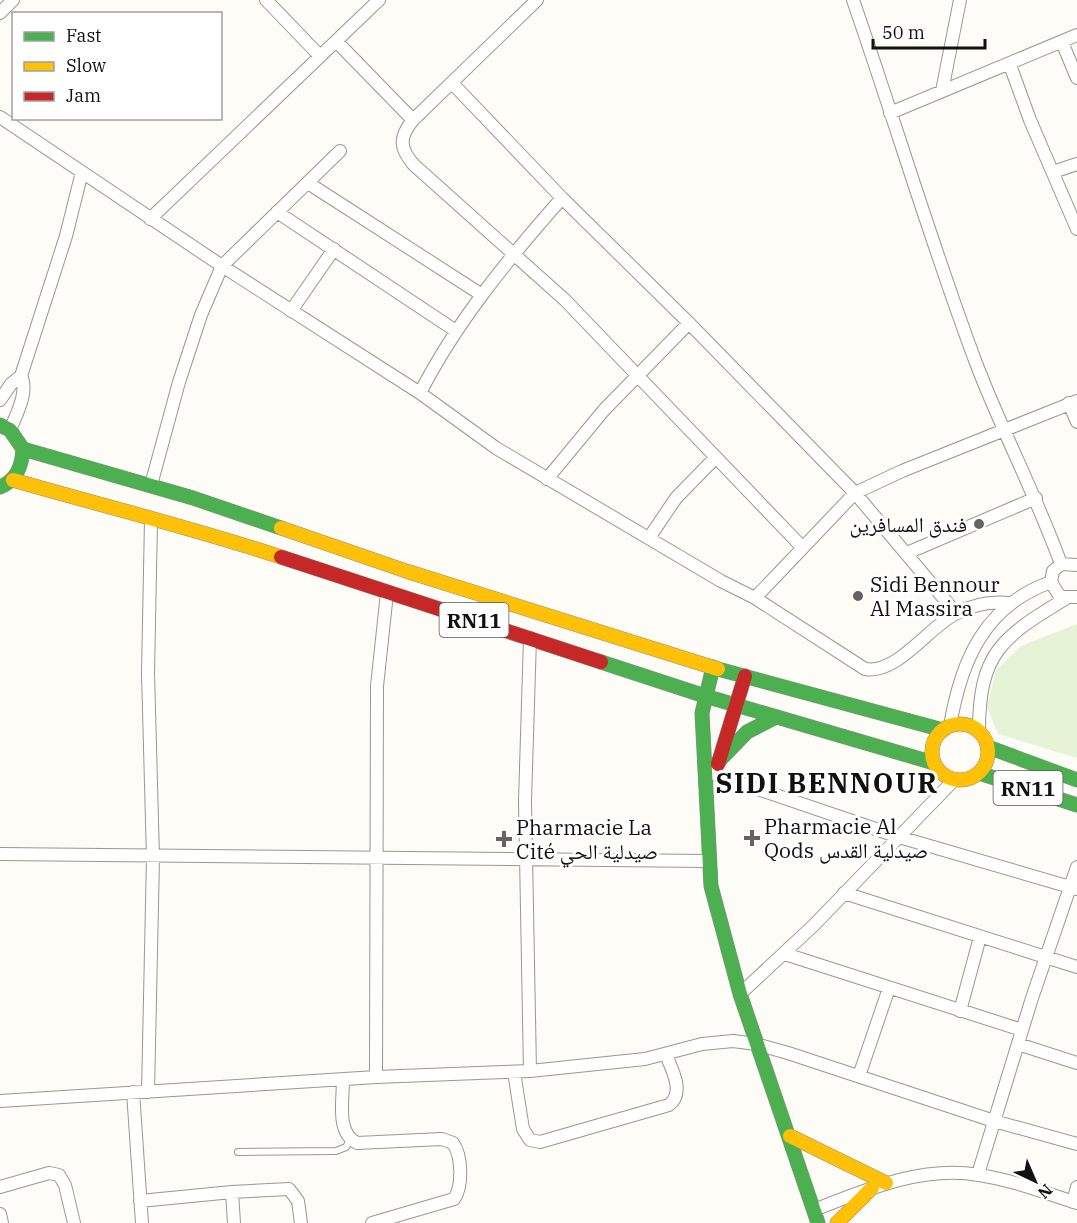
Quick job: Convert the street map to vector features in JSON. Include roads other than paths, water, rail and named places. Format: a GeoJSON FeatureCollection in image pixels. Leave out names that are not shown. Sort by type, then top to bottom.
{"type":"FeatureCollection","features":[{"type":"Feature","properties":{"kind":"main road"},"geometry":{"type":"LineString","coordinates":[[0,487],[13,480],[22,463],[22,449],[5,427]]}},
{"type":"Feature","properties":{"kind":"main road","name":"RN11"},"geometry":{"type":"LineString","coordinates":[[13,480],[151,520],[218,536],[735,706],[934,763],[939,771],[954,780],[963,780],[979,773],[987,761],[988,747],[979,731],[960,724],[946,728],[746,676],[406,571],[151,485],[22,449]]}},
{"type":"Feature","properties":{"kind":"main road"},"geometry":{"type":"LineString","coordinates":[[713,666],[705,696],[702,728],[713,769]]}},
{"type":"Feature","properties":{"kind":"main road"},"geometry":{"type":"LineString","coordinates":[[746,676],[713,769],[707,801],[708,861],[716,912],[740,994],[816,1216]]}},
{"type":"Feature","properties":{"kind":"main road"},"geometry":{"type":"LineString","coordinates":[[713,769],[747,732],[776,717]]}},
{"type":"Feature","properties":{"kind":"main road"},"geometry":{"type":"LineString","coordinates":[[934,763],[932,751],[935,739],[946,728]]}},
{"type":"Feature","properties":{"kind":"main road","name":"RN11"},"geometry":{"type":"LineString","coordinates":[[988,747],[1077,780]]}},
{"type":"Feature","properties":{"kind":"main road","name":"RN11"},"geometry":{"type":"LineString","coordinates":[[979,773],[1077,805]]}},
{"type":"Feature","properties":{"kind":"main road"},"geometry":{"type":"LineString","coordinates":[[790,1136],[879,1186],[837,1223]]}},
{"type":"Feature","properties":{"kind":"street"},"geometry":{"type":"LineString","coordinates":[[0,13],[13,0]]}},
{"type":"Feature","properties":{"kind":"street"},"geometry":{"type":"LineString","coordinates":[[266,0],[320,57]]}},
{"type":"Feature","properties":{"kind":"street"},"geometry":{"type":"LineString","coordinates":[[276,10],[286,0]]}},
{"type":"Feature","properties":{"kind":"street"},"geometry":{"type":"LineString","coordinates":[[150,219],[379,0]]}},
{"type":"Feature","properties":{"kind":"street"},"geometry":{"type":"LineString","coordinates":[[537,0],[413,120],[402,137],[402,149],[407,157],[515,253],[639,374],[802,547]]}},
{"type":"Feature","properties":{"kind":"street"},"geometry":{"type":"LineString","coordinates":[[853,0],[956,307],[1004,430],[1036,498],[1061,564]]}},
{"type":"Feature","properties":{"kind":"street"},"geometry":{"type":"LineString","coordinates":[[942,91],[960,0]]}},
{"type":"Feature","properties":{"kind":"street"},"geometry":{"type":"LineString","coordinates":[[890,113],[1010,65],[1077,35]]}},
{"type":"Feature","properties":{"kind":"street"},"geometry":{"type":"LineString","coordinates":[[336,41],[413,120]]}},
{"type":"Feature","properties":{"kind":"street"},"geometry":{"type":"LineString","coordinates":[[1062,42],[1077,78]]}},
{"type":"Feature","properties":{"kind":"street"},"geometry":{"type":"LineString","coordinates":[[1010,65],[1077,229]]}},
{"type":"Feature","properties":{"kind":"street"},"geometry":{"type":"LineString","coordinates":[[453,83],[562,198],[689,323],[855,493],[956,613]]}},
{"type":"Feature","properties":{"kind":"street"},"geometry":{"type":"LineString","coordinates":[[0,117],[150,219],[420,393],[496,448],[755,598],[853,662],[875,671],[890,665],[956,613],[993,601],[1010,603]]}},
{"type":"Feature","properties":{"kind":"street"},"geometry":{"type":"LineString","coordinates":[[151,485],[182,370],[201,315],[222,266],[340,151]]}},
{"type":"Feature","properties":{"kind":"street"},"geometry":{"type":"LineString","coordinates":[[1053,172],[1077,164]]}},
{"type":"Feature","properties":{"kind":"street"},"geometry":{"type":"LineString","coordinates":[[0,400],[11,384],[21,376],[66,236],[82,172]]}},
{"type":"Feature","properties":{"kind":"street"},"geometry":{"type":"LineString","coordinates":[[308,183],[482,295]]}},
{"type":"Feature","properties":{"kind":"street"},"geometry":{"type":"LineString","coordinates":[[420,393],[456,331],[482,295],[562,198]]}},
{"type":"Feature","properties":{"kind":"street"},"geometry":{"type":"LineString","coordinates":[[277,212],[456,331]]}},
{"type":"Feature","properties":{"kind":"street"},"geometry":{"type":"LineString","coordinates":[[291,311],[334,249]]}},
{"type":"Feature","properties":{"kind":"street"},"geometry":{"type":"LineString","coordinates":[[547,479],[604,410],[689,323]]}},
{"type":"Feature","properties":{"kind":"street"},"geometry":{"type":"LineString","coordinates":[[5,427],[20,402],[24,385],[21,376]]}},
{"type":"Feature","properties":{"kind":"street"},"geometry":{"type":"LineString","coordinates":[[755,598],[855,493],[902,471],[1073,402],[1077,422]]}},
{"type":"Feature","properties":{"kind":"street"},"geometry":{"type":"LineString","coordinates":[[649,538],[676,498],[716,457]]}},
{"type":"Feature","properties":{"kind":"street"},"geometry":{"type":"LineString","coordinates":[[907,553],[1036,498]]}},
{"type":"Feature","properties":{"kind":"street"},"geometry":{"type":"LineString","coordinates":[[148,1092],[153,858],[148,673],[151,520]]}},
{"type":"Feature","properties":{"kind":"street"},"geometry":{"type":"LineString","coordinates":[[1071,598],[1055,593],[1051,582],[1053,572],[1061,564],[1077,565]]}},
{"type":"Feature","properties":{"kind":"street"},"geometry":{"type":"LineString","coordinates":[[946,728],[966,660],[984,631],[1010,603],[1035,587],[1051,582]]}},
{"type":"Feature","properties":{"kind":"street"},"geometry":{"type":"LineString","coordinates":[[376,1077],[377,686],[387,593]]}},
{"type":"Feature","properties":{"kind":"street"},"geometry":{"type":"LineString","coordinates":[[979,731],[982,680],[995,654],[1020,629],[1071,598]]}},
{"type":"Feature","properties":{"kind":"street"},"geometry":{"type":"LineString","coordinates":[[530,638],[525,734],[530,1071]]}},
{"type":"Feature","properties":{"kind":"street"},"geometry":{"type":"LineString","coordinates":[[713,769],[899,837],[1074,888]]}},
{"type":"Feature","properties":{"kind":"street"},"geometry":{"type":"LineString","coordinates":[[740,994],[785,954],[954,780]]}},
{"type":"Feature","properties":{"kind":"street"},"geometry":{"type":"LineString","coordinates":[[0,855],[376,860],[708,861]]}},
{"type":"Feature","properties":{"kind":"street"},"geometry":{"type":"LineString","coordinates":[[978,1174],[1018,1044],[1074,888],[1077,867]]}},
{"type":"Feature","properties":{"kind":"street"},"geometry":{"type":"LineString","coordinates":[[844,893],[1077,967]]}},
{"type":"Feature","properties":{"kind":"street"},"geometry":{"type":"LineString","coordinates":[[960,1011],[980,937]]}},
{"type":"Feature","properties":{"kind":"street"},"geometry":{"type":"LineString","coordinates":[[785,954],[1023,1030]]}},
{"type":"Feature","properties":{"kind":"street"},"geometry":{"type":"LineString","coordinates":[[859,1076],[889,988]]}},
{"type":"Feature","properties":{"kind":"street"},"geometry":{"type":"LineString","coordinates":[[0,1101],[376,1077],[530,1071],[666,1055],[717,1042],[756,1044],[1077,1144]]}},
{"type":"Feature","properties":{"kind":"street"},"geometry":{"type":"LineString","coordinates":[[1018,1044],[1077,1063]]}},
{"type":"Feature","properties":{"kind":"street"},"geometry":{"type":"LineString","coordinates":[[514,1072],[523,1129],[530,1140],[540,1142],[669,1105],[675,1098],[677,1090],[666,1055]]}},
{"type":"Feature","properties":{"kind":"street"},"geometry":{"type":"LineString","coordinates":[[343,1080],[343,1131],[350,1140],[357,1143],[442,1139],[456,1148],[460,1183],[454,1199],[372,1223]]}},
{"type":"Feature","properties":{"kind":"street"},"geometry":{"type":"LineString","coordinates":[[133,1092],[142,1223]]}},
{"type":"Feature","properties":{"kind":"street"},"geometry":{"type":"LineString","coordinates":[[0,1187],[49,1173],[59,1175],[65,1185],[74,1223]]}},
{"type":"Feature","properties":{"kind":"street"},"geometry":{"type":"LineString","coordinates":[[816,1216],[879,1186],[948,1173],[978,1174],[1075,1202],[1077,1187]]}},
{"type":"Feature","properties":{"kind":"street"},"geometry":{"type":"LineString","coordinates":[[140,1201],[289,1189],[298,1201],[301,1223]]}},
{"type":"Feature","properties":{"kind":"street"},"geometry":{"type":"LineString","coordinates":[[232,1192],[234,1223]]}},
{"type":"Feature","properties":{"kind":"street"},"geometry":{"type":"LineString","coordinates":[[0,1214],[2,1223]]}},
{"type":"Feature","properties":{"kind":"lane"},"geometry":{"type":"LineString","coordinates":[[238,1152],[336,1151],[346,1147],[350,1140]]}},
{"type":"Feature","properties":{"kind":"place","name":"فندق المسافرين"},"geometry":{"type":"Point","coordinates":[979,524]}},
{"type":"Feature","properties":{"kind":"place","name":"Sidi Bennour Al Massira"},"geometry":{"type":"Point","coordinates":[858,596]}},
{"type":"Feature","properties":{"kind":"place","name":"Pharmacie Al Qods صيدلية القدس"},"geometry":{"type":"Point","coordinates":[752,838]}},
{"type":"Feature","properties":{"kind":"place","name":"Pharmacie La Cité صيدلية الحي"},"geometry":{"type":"Point","coordinates":[504,839]}},
{"type":"Feature","properties":{"kind":"district","name":"SIDI BENNOUR"},"geometry":{"type":"Point","coordinates":[827,782]}}]}
